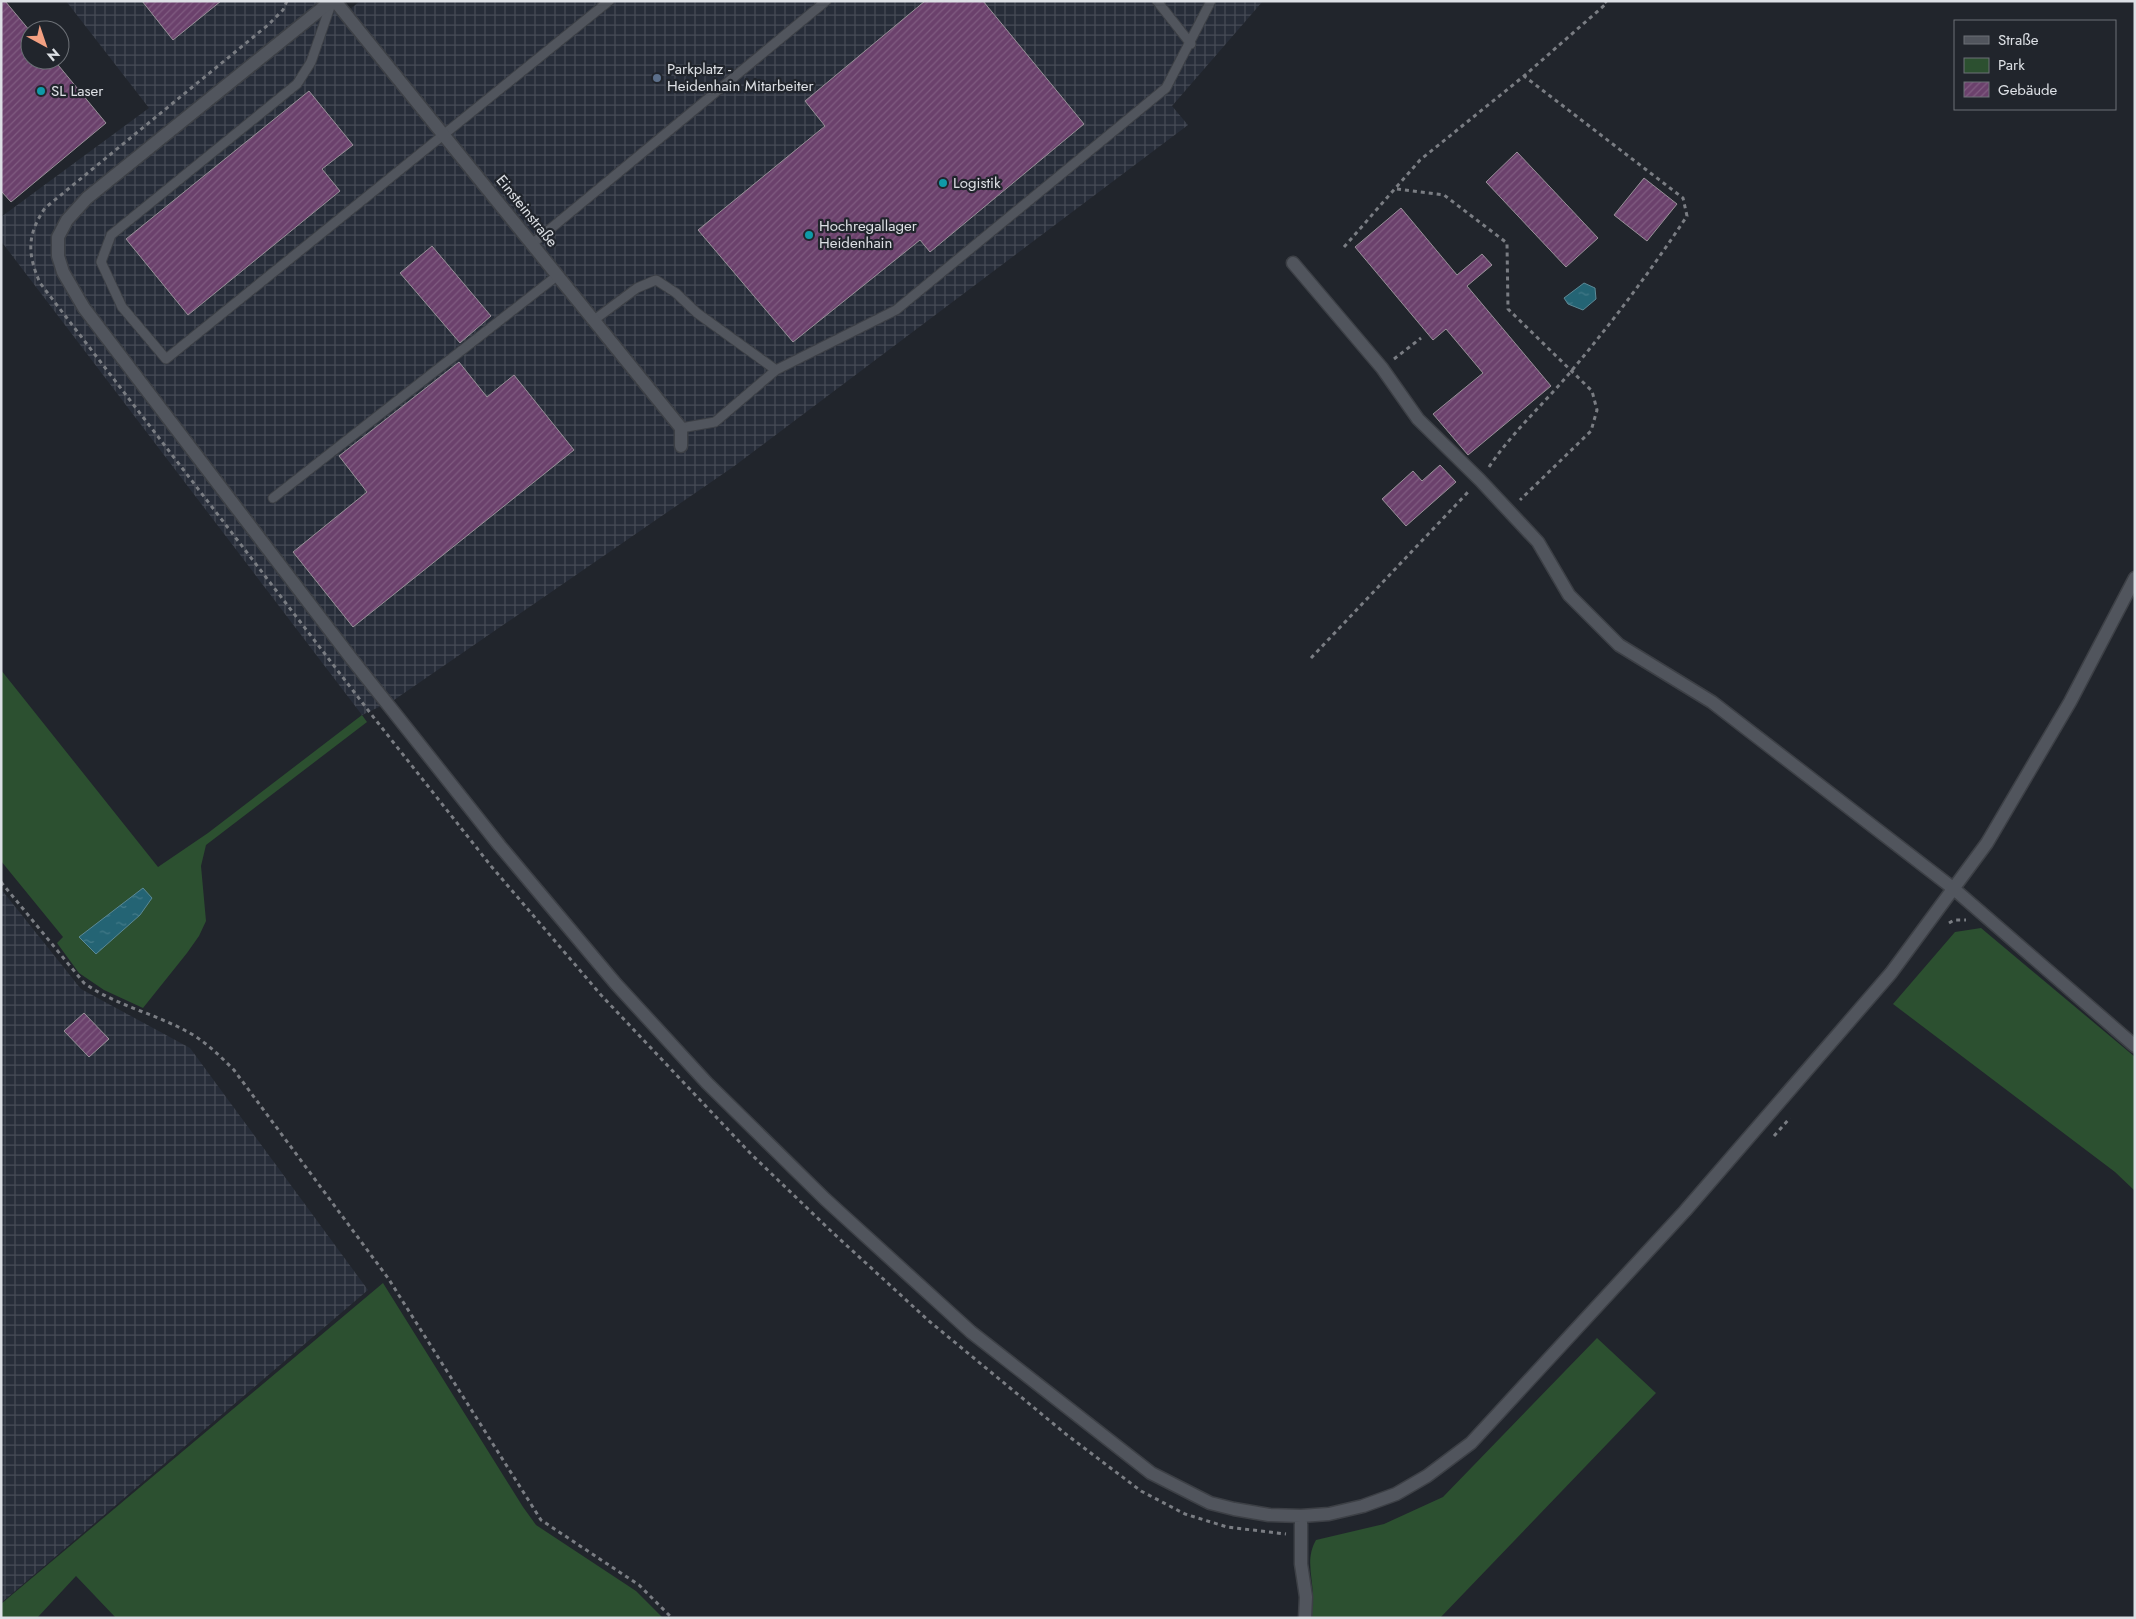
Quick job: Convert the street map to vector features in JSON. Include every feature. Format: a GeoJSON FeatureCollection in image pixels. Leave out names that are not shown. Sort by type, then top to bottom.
{"type":"FeatureCollection","features":[{"type":"Feature","properties":{"kind":"street"},"geometry":{"type":"LineString","coordinates":[[333,1],[87,198],[67,220],[58,237],[58,256],[62,272],[84,308],[345,650],[500,846],[616,984],[707,1083],[824,1199],[971,1332],[1144,1468],[1185,1492],[1210,1503],[1269,1515],[1301,1516],[1329,1514],[1363,1506],[1396,1494],[1427,1476],[1471,1443],[1685,1211],[1891,973],[1987,843],[2070,702],[2135,578]]}},
{"type":"Feature","properties":{"kind":"street","name":"Einsteinstraße"},"geometry":{"type":"LineString","coordinates":[[333,1],[681,428]]}},
{"type":"Feature","properties":{"kind":"street"},"geometry":{"type":"LineString","coordinates":[[1293,263],[1382,368],[1418,419],[1480,480],[1538,542],[1569,595],[1619,646],[1712,702],[1954,889],[2135,1046]]}},
{"type":"Feature","properties":{"kind":"street"},"geometry":{"type":"LineString","coordinates":[[681,428],[681,446]]}},
{"type":"Feature","properties":{"kind":"street"},"geometry":{"type":"LineString","coordinates":[[1301,1516],[1301,1564],[1306,1597],[1305,1618]]}},
{"type":"Feature","properties":{"kind":"lane"},"geometry":{"type":"LineString","coordinates":[[333,1],[311,62],[297,84],[111,235],[101,262],[122,307],[166,359],[609,1]]}},
{"type":"Feature","properties":{"kind":"lane"},"geometry":{"type":"LineString","coordinates":[[532,244],[826,1]]}},
{"type":"Feature","properties":{"kind":"lane"},"geometry":{"type":"LineString","coordinates":[[1156,1],[1191,44]]}},
{"type":"Feature","properties":{"kind":"lane"},"geometry":{"type":"LineString","coordinates":[[681,428],[715,422],[776,370],[896,310],[1166,88],[1191,44],[1211,1]]}},
{"type":"Feature","properties":{"kind":"lane"},"geometry":{"type":"LineString","coordinates":[[273,498],[558,275]]}},
{"type":"Feature","properties":{"kind":"lane"},"geometry":{"type":"LineString","coordinates":[[594,320],[637,288],[656,280],[676,293],[697,313],[776,370]]}},
{"type":"Feature","properties":{"kind":"path"},"geometry":{"type":"LineString","coordinates":[[287,1],[283,10],[268,25],[45,208],[34,224],[30,246],[34,268],[40,283],[371,714],[491,866],[601,995],[751,1154],[929,1321],[1067,1435],[1142,1491],[1186,1514],[1227,1527],[1270,1533],[1301,1534]]}},
{"type":"Feature","properties":{"kind":"path"},"geometry":{"type":"LineString","coordinates":[[1344,246],[1397,189],[1420,160],[1524,76],[1607,3],[1605,1]]}},
{"type":"Feature","properties":{"kind":"path"},"geometry":{"type":"LineString","coordinates":[[1311,658],[1480,480],[1502,446],[1573,370],[1650,272],[1687,216],[1683,198],[1524,76]]}},
{"type":"Feature","properties":{"kind":"path"},"geometry":{"type":"LineString","coordinates":[[1397,189],[1444,195],[1507,243],[1508,309],[1573,370],[1592,391],[1597,410],[1591,431],[1509,511]]}},
{"type":"Feature","properties":{"kind":"path"},"geometry":{"type":"LineString","coordinates":[[1382,368],[1421,338]]}},
{"type":"Feature","properties":{"kind":"path"},"geometry":{"type":"LineString","coordinates":[[1,882],[84,983],[99,994],[186,1031],[215,1051],[234,1070],[388,1278],[541,1520],[639,1585],[672,1618]]}},
{"type":"Feature","properties":{"kind":"path"},"geometry":{"type":"LineString","coordinates":[[1944,926],[1954,920],[1970,920],[1983,914]]}},
{"type":"Feature","properties":{"kind":"path"},"geometry":{"type":"LineString","coordinates":[[1770,1141],[1795,1111]]}},
{"type":"Feature","properties":{"kind":"shaded area"},"geometry":{"type":"Polygon","coordinates":[[[66,1],[335,1],[348,11],[360,1],[1263,1],[1172,106],[1188,125],[733,467],[394,700],[362,715],[1,241],[1,217],[149,108],[66,1]]]}},
{"type":"Feature","properties":{"kind":"shaded area"},"geometry":{"type":"Polygon","coordinates":[[[1,889],[81,989],[190,1048],[368,1290],[1,1603],[1,889]]]}},
{"type":"Feature","properties":{"kind":"green space"},"geometry":{"type":"Polygon","coordinates":[[[1,670],[158,867],[208,833],[362,715],[367,722],[206,845],[201,866],[206,921],[199,936],[187,953],[143,1008],[104,990],[79,973],[57,943],[63,937],[1,861],[1,670]]]}},
{"type":"Feature","properties":{"kind":"green space"},"geometry":{"type":"Polygon","coordinates":[[[1981,928],[2135,1057],[2135,1191],[2115,1172],[1893,1004],[1955,932],[1981,928]]]}},
{"type":"Feature","properties":{"kind":"green space"},"geometry":{"type":"Polygon","coordinates":[[[383,1283],[536,1525],[636,1591],[663,1618],[116,1618],[76,1576],[37,1618],[1,1618],[1,1604],[383,1283]]]}},
{"type":"Feature","properties":{"kind":"green space"},"geometry":{"type":"Polygon","coordinates":[[[1597,1338],[1656,1393],[1440,1618],[1311,1618],[1313,1598],[1310,1561],[1316,1540],[1384,1524],[1443,1497],[1597,1338]]]}},
{"type":"Feature","properties":{"kind":"water"},"geometry":{"type":"Polygon","coordinates":[[[1584,283],[1595,288],[1596,299],[1583,310],[1568,304],[1564,298],[1584,283]]]}},
{"type":"Feature","properties":{"kind":"water"},"geometry":{"type":"Polygon","coordinates":[[[143,888],[152,898],[140,915],[96,954],[79,937],[143,888]]]}},
{"type":"Feature","properties":{"kind":"building","name":"SL Laser"},"geometry":{"type":"Polygon","coordinates":[[[1,1],[5,1],[21,20],[20,70],[62,70],[106,123],[11,202],[1,191],[1,1]]]}},
{"type":"Feature","properties":{"kind":"building"},"geometry":{"type":"Polygon","coordinates":[[[142,1],[221,1],[173,40],[142,1]]]}},
{"type":"Feature","properties":{"kind":"building","name":"Logistik"},"geometry":{"type":"Polygon","coordinates":[[[925,1],[983,1],[1084,124],[930,252],[920,240],[793,342],[698,230],[825,126],[805,101],[925,1]]]}},
{"type":"Feature","properties":{"kind":"building"},"geometry":{"type":"Polygon","coordinates":[[[309,91],[353,145],[322,169],[340,191],[188,315],[126,239],[309,91]]]}},
{"type":"Feature","properties":{"kind":"building"},"geometry":{"type":"Polygon","coordinates":[[[1517,152],[1598,238],[1566,267],[1486,182],[1517,152]]]}},
{"type":"Feature","properties":{"kind":"building"},"geometry":{"type":"Polygon","coordinates":[[[1644,178],[1677,204],[1647,241],[1614,215],[1644,178]]]}},
{"type":"Feature","properties":{"kind":"building"},"geometry":{"type":"Polygon","coordinates":[[[1401,208],[1457,275],[1482,254],[1492,265],[1467,286],[1551,386],[1468,455],[1433,414],[1483,373],[1446,329],[1433,340],[1355,247],[1401,208]]]}},
{"type":"Feature","properties":{"kind":"building"},"geometry":{"type":"Polygon","coordinates":[[[432,246],[491,316],[460,343],[400,273],[432,246]]]}},
{"type":"Feature","properties":{"kind":"building"},"geometry":{"type":"Polygon","coordinates":[[[459,362],[487,397],[514,375],[574,450],[353,627],[293,552],[367,492],[339,456],[459,362]]]}},
{"type":"Feature","properties":{"kind":"building"},"geometry":{"type":"Polygon","coordinates":[[[1440,465],[1456,482],[1406,526],[1382,499],[1413,471],[1422,481],[1440,465]]]}},
{"type":"Feature","properties":{"kind":"building"},"geometry":{"type":"Polygon","coordinates":[[[84,1013],[109,1039],[89,1057],[64,1031],[84,1013]]]}},
{"type":"Feature","properties":{"kind":"place","name":"Parkplatz - Heidenhain Mitarbeiter"},"geometry":{"type":"Point","coordinates":[657,78]}},
{"type":"Feature","properties":{"kind":"place","name":"SL Laser"},"geometry":{"type":"Point","coordinates":[41,91]}},
{"type":"Feature","properties":{"kind":"place","name":"Logistik"},"geometry":{"type":"Point","coordinates":[943,183]}},
{"type":"Feature","properties":{"kind":"place","name":"Hochregallager Heidenhain"},"geometry":{"type":"Point","coordinates":[809,235]}}]}
